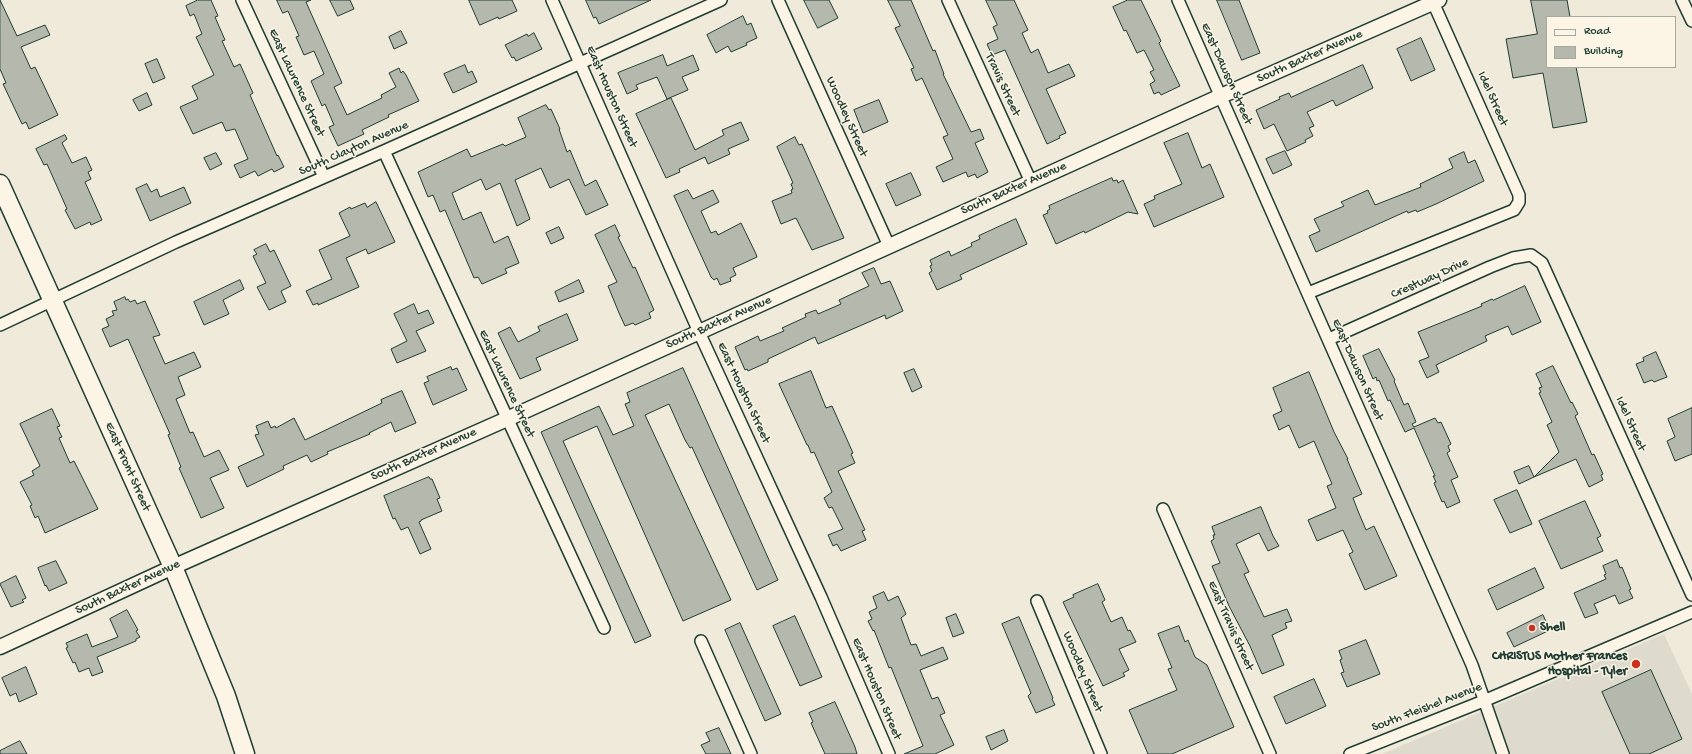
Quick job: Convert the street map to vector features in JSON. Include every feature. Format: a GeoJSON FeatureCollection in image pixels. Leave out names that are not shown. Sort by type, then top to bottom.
{"type":"FeatureCollection","features":[{"type":"Feature","properties":{"kind":"main road","name":"East Front Street"},"geometry":{"type":"LineString","coordinates":[[0,184],[173,567],[223,689],[245,754]]}},
{"type":"Feature","properties":{"kind":"street","name":"East Lawrence Street"},"geometry":{"type":"LineString","coordinates":[[242,0],[324,177]]}},
{"type":"Feature","properties":{"kind":"street","name":"East Houston Street"},"geometry":{"type":"LineString","coordinates":[[552,0],[699,332],[821,597],[889,754]]}},
{"type":"Feature","properties":{"kind":"street","name":"South Clayton Avenue"},"geometry":{"type":"LineString","coordinates":[[0,325],[176,242],[384,151],[721,0]]}},
{"type":"Feature","properties":{"kind":"street","name":"Woodley Street"},"geometry":{"type":"LineString","coordinates":[[778,0],[889,246]]}},
{"type":"Feature","properties":{"kind":"street","name":"Travis Street"},"geometry":{"type":"LineString","coordinates":[[948,0],[1031,182]]}},
{"type":"Feature","properties":{"kind":"street","name":"East Dawson Street"},"geometry":{"type":"LineString","coordinates":[[1178,0],[1472,665],[1486,700],[1503,754]]}},
{"type":"Feature","properties":{"kind":"street"},"geometry":{"type":"LineString","coordinates":[[1682,0],[1692,21]]}},
{"type":"Feature","properties":{"kind":"street","name":"South Baxter Avenue"},"geometry":{"type":"LineString","coordinates":[[0,647],[173,567],[507,419],[1221,96],[1435,1]]}},
{"type":"Feature","properties":{"kind":"street","name":"Idel Street"},"geometry":{"type":"LineString","coordinates":[[1308,293],[1514,210],[1519,202],[1519,194],[1435,1]]}},
{"type":"Feature","properties":{"kind":"street","name":"East Lawrence Street"},"geometry":{"type":"LineString","coordinates":[[384,151],[604,628]]}},
{"type":"Feature","properties":{"kind":"street","name":"Crestway Drive"},"geometry":{"type":"LineString","coordinates":[[1329,339],[1513,258],[1531,255],[1542,263]]}},
{"type":"Feature","properties":{"kind":"street","name":"Idel Street"},"geometry":{"type":"LineString","coordinates":[[1542,263],[1692,595]]}},
{"type":"Feature","properties":{"kind":"street","name":"East Travis Street"},"geometry":{"type":"LineString","coordinates":[[1163,509],[1270,754]]}},
{"type":"Feature","properties":{"kind":"street","name":"Woodley Street"},"geometry":{"type":"LineString","coordinates":[[1037,601],[1101,754]]}},
{"type":"Feature","properties":{"kind":"street","name":"South Fleishel Avenue"},"geometry":{"type":"LineString","coordinates":[[1350,754],[1486,700],[1692,612]]}},
{"type":"Feature","properties":{"kind":"street"},"geometry":{"type":"LineString","coordinates":[[700,641],[751,754]]}},
{"type":"Feature","properties":{"kind":"shaded area","name":"CHRISTUS Mother Frances Hospital - Tyler"},"geometry":{"type":"Polygon","coordinates":[[[1664,634],[1692,694],[1692,754],[1382,754],[1664,634]]]}},
{"type":"Feature","properties":{"kind":"building"},"geometry":{"type":"Polygon","coordinates":[[[0,0],[17,36],[45,25],[50,35],[21,47],[31,69],[35,67],[58,115],[29,129],[26,122],[22,124],[3,84],[6,83],[0,69],[0,0]]]}},
{"type":"Feature","properties":{"kind":"building"},"geometry":{"type":"Polygon","coordinates":[[[198,0],[211,0],[218,16],[215,17],[225,40],[222,41],[234,67],[240,64],[253,93],[250,95],[277,156],[278,155],[284,167],[274,172],[272,169],[258,176],[255,171],[240,178],[234,165],[248,159],[235,129],[226,131],[222,122],[193,134],[180,107],[198,99],[192,86],[214,75],[196,37],[202,34],[194,14],[190,16],[186,6],[198,0]]]}},
{"type":"Feature","properties":{"kind":"building"},"geometry":{"type":"Polygon","coordinates":[[[277,0],[311,0],[306,2],[342,83],[334,87],[347,115],[382,98],[381,95],[396,87],[389,73],[399,68],[401,73],[403,71],[406,75],[419,101],[388,115],[389,117],[362,130],[364,134],[338,146],[329,127],[334,125],[325,104],[322,106],[311,81],[324,74],[314,51],[304,55],[296,37],[299,36],[288,11],[283,13],[277,0]]]}},
{"type":"Feature","properties":{"kind":"building"},"geometry":{"type":"Polygon","coordinates":[[[330,0],[350,0],[354,9],[338,16],[330,0]]]}},
{"type":"Feature","properties":{"kind":"building"},"geometry":{"type":"Polygon","coordinates":[[[469,0],[512,0],[517,11],[480,25],[469,0]]]}},
{"type":"Feature","properties":{"kind":"building"},"geometry":{"type":"Polygon","coordinates":[[[586,0],[651,0],[599,24],[596,17],[594,18],[586,0]]]}},
{"type":"Feature","properties":{"kind":"building"},"geometry":{"type":"Polygon","coordinates":[[[804,0],[829,0],[838,18],[818,28],[804,0]]]}},
{"type":"Feature","properties":{"kind":"building"},"geometry":{"type":"Polygon","coordinates":[[[888,0],[911,0],[933,51],[935,50],[943,74],[971,132],[980,129],[984,139],[975,143],[988,172],[977,178],[975,174],[968,177],[966,172],[943,182],[936,167],[953,159],[943,137],[948,135],[922,78],[916,81],[911,69],[914,68],[895,28],[900,26],[888,0]]]}},
{"type":"Feature","properties":{"kind":"building"},"geometry":{"type":"Polygon","coordinates":[[[986,0],[1014,0],[1028,30],[1022,33],[1031,53],[1038,49],[1048,73],[1069,64],[1075,76],[1046,89],[1066,133],[1059,136],[1060,138],[1047,144],[1005,50],[992,55],[987,44],[998,39],[993,27],[997,25],[986,0]]]}},
{"type":"Feature","properties":{"kind":"building"},"geometry":{"type":"Polygon","coordinates":[[[1128,0],[1141,0],[1161,41],[1159,43],[1180,86],[1161,95],[1159,92],[1154,94],[1150,84],[1155,81],[1150,72],[1154,70],[1144,50],[1137,53],[1126,30],[1124,31],[1113,7],[1128,0]]]}},
{"type":"Feature","properties":{"kind":"building"},"geometry":{"type":"Polygon","coordinates":[[[1217,0],[1239,0],[1260,53],[1242,60],[1217,0]]]}},
{"type":"Feature","properties":{"kind":"building"},"geometry":{"type":"Polygon","coordinates":[[[1531,0],[1567,0],[1570,16],[1546,16],[1546,68],[1576,68],[1587,122],[1553,128],[1543,73],[1513,78],[1506,39],[1537,34],[1531,0]]]}},
{"type":"Feature","properties":{"kind":"building"},"geometry":{"type":"Polygon","coordinates":[[[743,16],[747,25],[751,23],[757,38],[746,43],[747,45],[731,52],[728,46],[716,53],[707,35],[743,16]]]}},
{"type":"Feature","properties":{"kind":"building"},"geometry":{"type":"Polygon","coordinates":[[[401,31],[407,43],[394,49],[389,37],[401,31]]]}},
{"type":"Feature","properties":{"kind":"building"},"geometry":{"type":"Polygon","coordinates":[[[534,33],[542,49],[516,61],[514,57],[512,58],[505,45],[527,34],[528,36],[534,33]]]}},
{"type":"Feature","properties":{"kind":"building"},"geometry":{"type":"Polygon","coordinates":[[[1421,38],[1435,70],[1411,81],[1397,49],[1421,38]]]}},
{"type":"Feature","properties":{"kind":"building"},"geometry":{"type":"Polygon","coordinates":[[[663,55],[667,66],[693,55],[699,70],[682,77],[688,90],[667,99],[657,77],[636,85],[638,89],[627,94],[618,73],[663,55]]]}},
{"type":"Feature","properties":{"kind":"building"},"geometry":{"type":"Polygon","coordinates":[[[157,59],[165,78],[153,83],[145,64],[157,59]]]}},
{"type":"Feature","properties":{"kind":"building"},"geometry":{"type":"Polygon","coordinates":[[[465,65],[468,73],[472,71],[477,82],[453,93],[444,74],[465,65]]]}},
{"type":"Feature","properties":{"kind":"building"},"geometry":{"type":"Polygon","coordinates":[[[1363,65],[1373,88],[1336,106],[1333,100],[1307,112],[1314,126],[1309,128],[1313,136],[1305,140],[1306,142],[1287,151],[1274,124],[1264,129],[1256,110],[1280,99],[1279,97],[1289,93],[1291,97],[1363,65]]]}},
{"type":"Feature","properties":{"kind":"building"},"geometry":{"type":"Polygon","coordinates":[[[147,93],[152,105],[139,111],[133,100],[147,93]]]}},
{"type":"Feature","properties":{"kind":"building"},"geometry":{"type":"Polygon","coordinates":[[[671,98],[695,150],[724,135],[722,130],[741,122],[749,140],[728,149],[730,154],[708,164],[705,157],[679,169],[680,172],[666,178],[636,114],[671,98]]]}},
{"type":"Feature","properties":{"kind":"building"},"geometry":{"type":"Polygon","coordinates":[[[879,100],[888,122],[863,133],[854,110],[879,100]]]}},
{"type":"Feature","properties":{"kind":"building"},"geometry":{"type":"Polygon","coordinates":[[[546,105],[549,110],[551,109],[560,129],[567,152],[570,150],[585,186],[596,180],[608,205],[586,215],[569,179],[550,188],[541,168],[515,180],[530,219],[517,226],[500,183],[486,190],[481,179],[452,193],[463,220],[481,212],[494,243],[508,236],[519,263],[505,269],[507,273],[482,284],[478,277],[474,278],[445,210],[440,212],[433,195],[428,197],[418,172],[467,149],[471,157],[503,144],[505,146],[526,137],[518,118],[546,105]]]}},
{"type":"Feature","properties":{"kind":"building"},"geometry":{"type":"Polygon","coordinates":[[[1188,133],[1202,168],[1210,164],[1224,197],[1154,227],[1144,204],[1155,199],[1154,196],[1182,184],[1164,143],[1188,133]]]}},
{"type":"Feature","properties":{"kind":"building"},"geometry":{"type":"Polygon","coordinates":[[[65,135],[67,139],[62,143],[72,163],[86,157],[92,170],[88,172],[91,179],[85,182],[102,220],[91,225],[90,222],[75,229],[65,210],[67,209],[47,164],[44,165],[36,149],[65,135]]]}},
{"type":"Feature","properties":{"kind":"building"},"geometry":{"type":"Polygon","coordinates":[[[795,137],[799,145],[802,144],[844,238],[812,250],[796,218],[781,224],[772,201],[792,193],[791,190],[793,189],[791,184],[793,183],[777,147],[795,137]]]}},
{"type":"Feature","properties":{"kind":"building"},"geometry":{"type":"Polygon","coordinates":[[[1285,151],[1292,165],[1273,174],[1266,159],[1285,151]]]}},
{"type":"Feature","properties":{"kind":"building"},"geometry":{"type":"Polygon","coordinates":[[[1464,152],[1468,163],[1475,160],[1484,181],[1436,204],[1417,212],[1416,210],[1408,213],[1407,211],[1316,252],[1309,236],[1320,231],[1314,219],[1344,206],[1341,202],[1368,190],[1375,205],[1421,187],[1420,184],[1453,168],[1449,159],[1464,152]]]}},
{"type":"Feature","properties":{"kind":"building"},"geometry":{"type":"Polygon","coordinates":[[[216,153],[222,164],[210,170],[204,158],[216,153]]]}},
{"type":"Feature","properties":{"kind":"building"},"geometry":{"type":"Polygon","coordinates":[[[911,173],[921,195],[896,206],[886,184],[911,173]]]}},
{"type":"Feature","properties":{"kind":"building"},"geometry":{"type":"Polygon","coordinates":[[[1112,178],[1113,181],[1117,180],[1118,183],[1123,180],[1138,214],[1128,212],[1085,233],[1084,231],[1056,244],[1043,215],[1048,213],[1047,211],[1050,209],[1049,206],[1112,178]]]}},
{"type":"Feature","properties":{"kind":"building"},"geometry":{"type":"Polygon","coordinates":[[[147,184],[151,192],[157,189],[160,197],[184,187],[191,203],[150,221],[136,189],[147,184]]]}},
{"type":"Feature","properties":{"kind":"building"},"geometry":{"type":"Polygon","coordinates":[[[688,190],[693,199],[713,190],[719,202],[701,211],[711,233],[716,231],[718,235],[741,223],[756,254],[757,257],[733,268],[736,275],[730,278],[731,281],[720,285],[717,278],[714,280],[711,277],[674,196],[688,190]]]}},
{"type":"Feature","properties":{"kind":"building"},"geometry":{"type":"Polygon","coordinates":[[[376,202],[395,242],[368,254],[366,249],[346,258],[359,287],[318,305],[318,303],[313,305],[306,291],[332,279],[319,250],[350,236],[339,213],[350,207],[351,209],[365,203],[367,207],[376,202]]]}},
{"type":"Feature","properties":{"kind":"building"},"geometry":{"type":"Polygon","coordinates":[[[1016,219],[1027,244],[960,275],[962,279],[937,290],[929,273],[932,271],[930,260],[949,251],[951,256],[972,246],[971,243],[980,239],[979,236],[1016,219]]]}},
{"type":"Feature","properties":{"kind":"building"},"geometry":{"type":"Polygon","coordinates":[[[615,225],[620,236],[618,237],[633,268],[635,267],[654,310],[649,313],[651,318],[635,325],[633,323],[625,326],[619,313],[608,286],[617,282],[595,235],[615,225]]]}},
{"type":"Feature","properties":{"kind":"building"},"geometry":{"type":"Polygon","coordinates":[[[559,227],[564,238],[551,244],[546,233],[559,227]]]}},
{"type":"Feature","properties":{"kind":"building"},"geometry":{"type":"Polygon","coordinates":[[[266,244],[270,252],[274,250],[291,286],[281,291],[286,302],[269,310],[257,287],[266,283],[253,256],[257,254],[254,250],[266,244]]]}},
{"type":"Feature","properties":{"kind":"building"},"geometry":{"type":"Polygon","coordinates":[[[874,268],[881,284],[890,281],[903,311],[886,319],[885,315],[818,344],[815,337],[768,359],[768,362],[748,371],[747,369],[745,370],[735,347],[758,336],[760,341],[784,331],[782,328],[806,317],[805,314],[816,310],[818,314],[841,304],[839,300],[869,286],[862,273],[874,268]]]}},
{"type":"Feature","properties":{"kind":"building"},"geometry":{"type":"Polygon","coordinates":[[[240,280],[244,289],[223,300],[229,314],[204,325],[194,302],[240,280]]]}},
{"type":"Feature","properties":{"kind":"building"},"geometry":{"type":"Polygon","coordinates":[[[579,280],[584,292],[559,302],[555,292],[579,280]]]}},
{"type":"Feature","properties":{"kind":"building"},"geometry":{"type":"Polygon","coordinates":[[[1525,286],[1541,322],[1512,335],[1508,326],[1485,336],[1487,341],[1436,365],[1439,372],[1427,378],[1419,361],[1429,357],[1418,332],[1482,306],[1481,304],[1525,286]]]}},
{"type":"Feature","properties":{"kind":"building"},"geometry":{"type":"Polygon","coordinates":[[[125,297],[126,300],[128,299],[130,302],[135,300],[137,304],[145,301],[160,335],[153,337],[165,364],[194,352],[201,367],[178,377],[185,395],[176,399],[190,433],[193,432],[204,457],[219,450],[229,470],[210,478],[224,508],[201,518],[179,468],[181,467],[168,435],[170,434],[128,339],[110,347],[102,329],[109,326],[106,319],[114,315],[112,311],[117,310],[114,302],[125,297]]]}},
{"type":"Feature","properties":{"kind":"building"},"geometry":{"type":"Polygon","coordinates":[[[414,304],[418,314],[428,310],[434,323],[416,331],[426,351],[397,363],[391,349],[407,341],[394,314],[414,304]]]}},
{"type":"Feature","properties":{"kind":"building"},"geometry":{"type":"Polygon","coordinates":[[[567,314],[578,340],[536,358],[541,370],[520,379],[498,333],[510,327],[518,342],[540,331],[538,327],[567,314]]]}},
{"type":"Feature","properties":{"kind":"building"},"geometry":{"type":"Polygon","coordinates":[[[1379,349],[1395,380],[1394,381],[1404,405],[1408,403],[1416,422],[1412,424],[1414,427],[1435,418],[1438,423],[1441,422],[1451,444],[1448,446],[1450,451],[1447,453],[1458,477],[1451,480],[1460,502],[1447,508],[1444,501],[1442,502],[1434,483],[1436,482],[1433,476],[1435,476],[1414,428],[1405,432],[1390,400],[1388,401],[1379,380],[1377,381],[1376,377],[1373,379],[1363,356],[1379,349]]]}},
{"type":"Feature","properties":{"kind":"building"},"geometry":{"type":"Polygon","coordinates":[[[1656,352],[1667,377],[1654,382],[1652,380],[1644,383],[1636,364],[1644,361],[1643,358],[1656,352]]]}},
{"type":"Feature","properties":{"kind":"building"},"geometry":{"type":"Polygon","coordinates":[[[1553,366],[1578,414],[1575,416],[1592,455],[1594,454],[1603,474],[1601,475],[1603,480],[1589,487],[1576,459],[1534,477],[1559,452],[1547,425],[1552,422],[1539,393],[1541,392],[1539,388],[1542,387],[1536,374],[1553,366]]]}},
{"type":"Feature","properties":{"kind":"building"},"geometry":{"type":"Polygon","coordinates":[[[451,367],[452,370],[457,368],[467,390],[433,405],[424,383],[429,381],[427,377],[451,367]]]}},
{"type":"Feature","properties":{"kind":"building"},"geometry":{"type":"Polygon","coordinates":[[[683,368],[778,580],[757,590],[692,447],[690,448],[685,440],[669,404],[645,415],[731,600],[683,621],[597,426],[563,441],[651,636],[635,643],[541,432],[599,406],[613,435],[634,426],[625,404],[630,402],[627,393],[683,368]]]}},
{"type":"Feature","properties":{"kind":"building"},"geometry":{"type":"Polygon","coordinates":[[[914,369],[922,387],[912,392],[904,373],[914,369]]]}},
{"type":"Feature","properties":{"kind":"building"},"geometry":{"type":"Polygon","coordinates":[[[811,371],[826,408],[832,406],[853,453],[851,454],[855,463],[838,471],[865,530],[862,531],[866,540],[841,551],[837,544],[833,546],[828,535],[843,529],[832,507],[829,508],[824,498],[832,492],[814,452],[811,453],[807,445],[779,384],[811,371]]]}},
{"type":"Feature","properties":{"kind":"building"},"geometry":{"type":"Polygon","coordinates":[[[1309,372],[1362,494],[1353,498],[1366,530],[1374,526],[1397,576],[1365,590],[1349,554],[1353,552],[1343,530],[1317,541],[1308,520],[1336,508],[1327,486],[1332,484],[1314,441],[1299,448],[1289,425],[1279,430],[1273,415],[1282,411],[1273,388],[1309,372]]]}},
{"type":"Feature","properties":{"kind":"building"},"geometry":{"type":"Polygon","coordinates":[[[402,391],[416,423],[395,432],[391,422],[369,433],[370,434],[327,452],[328,454],[311,462],[307,455],[283,466],[284,469],[247,487],[238,467],[264,455],[255,435],[259,434],[256,426],[268,421],[271,428],[275,426],[276,428],[294,418],[305,440],[382,403],[381,400],[402,391]]]}},
{"type":"Feature","properties":{"kind":"building"},"geometry":{"type":"Polygon","coordinates":[[[1692,408],[1692,454],[1675,461],[1667,441],[1675,437],[1668,419],[1692,408]]]}},
{"type":"Feature","properties":{"kind":"building"},"geometry":{"type":"Polygon","coordinates":[[[52,409],[60,426],[57,427],[62,437],[59,438],[70,463],[74,461],[98,509],[45,533],[38,516],[35,518],[30,506],[32,505],[20,482],[34,475],[32,471],[40,466],[20,424],[52,409]]]}},
{"type":"Feature","properties":{"kind":"building"},"geometry":{"type":"Polygon","coordinates":[[[1529,466],[1534,477],[1519,484],[1514,472],[1529,466]]]}},
{"type":"Feature","properties":{"kind":"building"},"geometry":{"type":"Polygon","coordinates":[[[429,477],[432,479],[440,498],[437,499],[442,511],[419,522],[431,549],[420,554],[408,527],[401,530],[395,518],[393,519],[384,496],[429,477]]]}},
{"type":"Feature","properties":{"kind":"building"},"geometry":{"type":"Polygon","coordinates":[[[1517,490],[1532,524],[1510,533],[1494,500],[1517,490]]]}},
{"type":"Feature","properties":{"kind":"building"},"geometry":{"type":"Polygon","coordinates":[[[1585,501],[1601,536],[1597,538],[1603,551],[1561,569],[1539,521],[1585,501]]]}},
{"type":"Feature","properties":{"kind":"building"},"geometry":{"type":"Polygon","coordinates":[[[1261,507],[1273,536],[1279,546],[1268,551],[1259,533],[1236,544],[1249,572],[1244,574],[1264,617],[1287,609],[1292,621],[1285,623],[1287,628],[1272,635],[1284,665],[1262,674],[1250,646],[1229,606],[1212,566],[1220,563],[1211,541],[1214,539],[1213,535],[1215,535],[1212,527],[1261,507]]]}},
{"type":"Feature","properties":{"kind":"building"},"geometry":{"type":"Polygon","coordinates":[[[1617,560],[1620,568],[1622,567],[1633,598],[1619,604],[1615,595],[1594,604],[1598,613],[1585,618],[1574,593],[1606,579],[1603,566],[1617,560]]]}},
{"type":"Feature","properties":{"kind":"building"},"geometry":{"type":"Polygon","coordinates":[[[56,561],[67,583],[49,591],[46,585],[45,586],[38,568],[56,561]]]}},
{"type":"Feature","properties":{"kind":"building"},"geometry":{"type":"Polygon","coordinates":[[[1535,568],[1544,588],[1497,610],[1488,590],[1535,568]]]}},
{"type":"Feature","properties":{"kind":"building"},"geometry":{"type":"Polygon","coordinates":[[[16,576],[26,598],[22,600],[24,602],[11,607],[0,584],[16,576]]]}},
{"type":"Feature","properties":{"kind":"building"},"geometry":{"type":"Polygon","coordinates":[[[1098,584],[1105,600],[1102,602],[1111,622],[1122,617],[1128,631],[1130,630],[1136,642],[1119,649],[1129,670],[1123,673],[1125,676],[1103,686],[1063,602],[1074,597],[1073,595],[1098,584]]]}},
{"type":"Feature","properties":{"kind":"building"},"geometry":{"type":"Polygon","coordinates":[[[884,592],[888,601],[898,596],[906,614],[901,618],[911,645],[916,644],[921,656],[943,647],[948,659],[920,670],[932,699],[938,697],[945,713],[940,715],[954,745],[935,754],[904,754],[923,746],[891,667],[889,668],[874,630],[873,631],[868,621],[872,619],[869,612],[877,608],[873,597],[884,592]]]}},
{"type":"Feature","properties":{"kind":"building"},"geometry":{"type":"Polygon","coordinates":[[[127,610],[138,630],[136,631],[140,637],[136,639],[136,641],[97,657],[103,672],[92,676],[89,668],[79,672],[75,662],[73,663],[66,648],[68,647],[66,643],[87,634],[92,647],[118,637],[110,619],[127,610]]]}},
{"type":"Feature","properties":{"kind":"building"},"geometry":{"type":"Polygon","coordinates":[[[956,614],[964,633],[953,637],[946,618],[956,614]]]}},
{"type":"Feature","properties":{"kind":"building"},"geometry":{"type":"Polygon","coordinates":[[[1543,615],[1550,630],[1514,647],[1507,633],[1543,615]]]}},
{"type":"Feature","properties":{"kind":"building"},"geometry":{"type":"Polygon","coordinates":[[[795,616],[822,677],[800,686],[773,626],[795,616]]]}},
{"type":"Feature","properties":{"kind":"building"},"geometry":{"type":"Polygon","coordinates":[[[1019,617],[1055,705],[1036,713],[1028,696],[1031,693],[1002,624],[1019,617]]]}},
{"type":"Feature","properties":{"kind":"building"},"geometry":{"type":"Polygon","coordinates":[[[740,623],[781,714],[765,721],[725,630],[740,623]]]}},
{"type":"Feature","properties":{"kind":"building"},"geometry":{"type":"Polygon","coordinates":[[[1179,626],[1185,642],[1188,640],[1195,657],[1207,665],[1234,727],[1172,754],[1148,754],[1129,710],[1177,690],[1168,669],[1172,668],[1158,634],[1179,626]]]}},
{"type":"Feature","properties":{"kind":"building"},"geometry":{"type":"Polygon","coordinates":[[[1366,640],[1380,674],[1347,687],[1341,673],[1344,672],[1339,651],[1366,640]]]}},
{"type":"Feature","properties":{"kind":"building"},"geometry":{"type":"Polygon","coordinates":[[[26,667],[37,694],[19,702],[16,693],[10,696],[2,678],[26,667]]]}},
{"type":"Feature","properties":{"kind":"building"},"geometry":{"type":"Polygon","coordinates":[[[1651,670],[1682,739],[1649,754],[1630,754],[1602,692],[1651,670]]]}},
{"type":"Feature","properties":{"kind":"building"},"geometry":{"type":"Polygon","coordinates":[[[1314,679],[1326,706],[1286,724],[1274,697],[1314,679]]]}},
{"type":"Feature","properties":{"kind":"building"},"geometry":{"type":"Polygon","coordinates":[[[835,702],[857,754],[825,754],[811,723],[813,722],[809,713],[835,702]]]}},
{"type":"Feature","properties":{"kind":"building"},"geometry":{"type":"Polygon","coordinates":[[[719,728],[731,754],[706,754],[701,745],[710,741],[706,733],[719,728]]]}},
{"type":"Feature","properties":{"kind":"building"},"geometry":{"type":"Polygon","coordinates":[[[1004,730],[1008,741],[991,750],[986,737],[1004,730]]]}},
{"type":"Feature","properties":{"kind":"building"},"geometry":{"type":"Polygon","coordinates":[[[20,741],[27,754],[0,754],[0,751],[20,741]]]}},
{"type":"Feature","properties":{"kind":"place","name":"Shell"},"geometry":{"type":"Point","coordinates":[1532,628]}},
{"type":"Feature","properties":{"kind":"place","name":"CHRISTUS Mother Frances Hospital - Tyler"},"geometry":{"type":"Point","coordinates":[1636,664]}}]}
